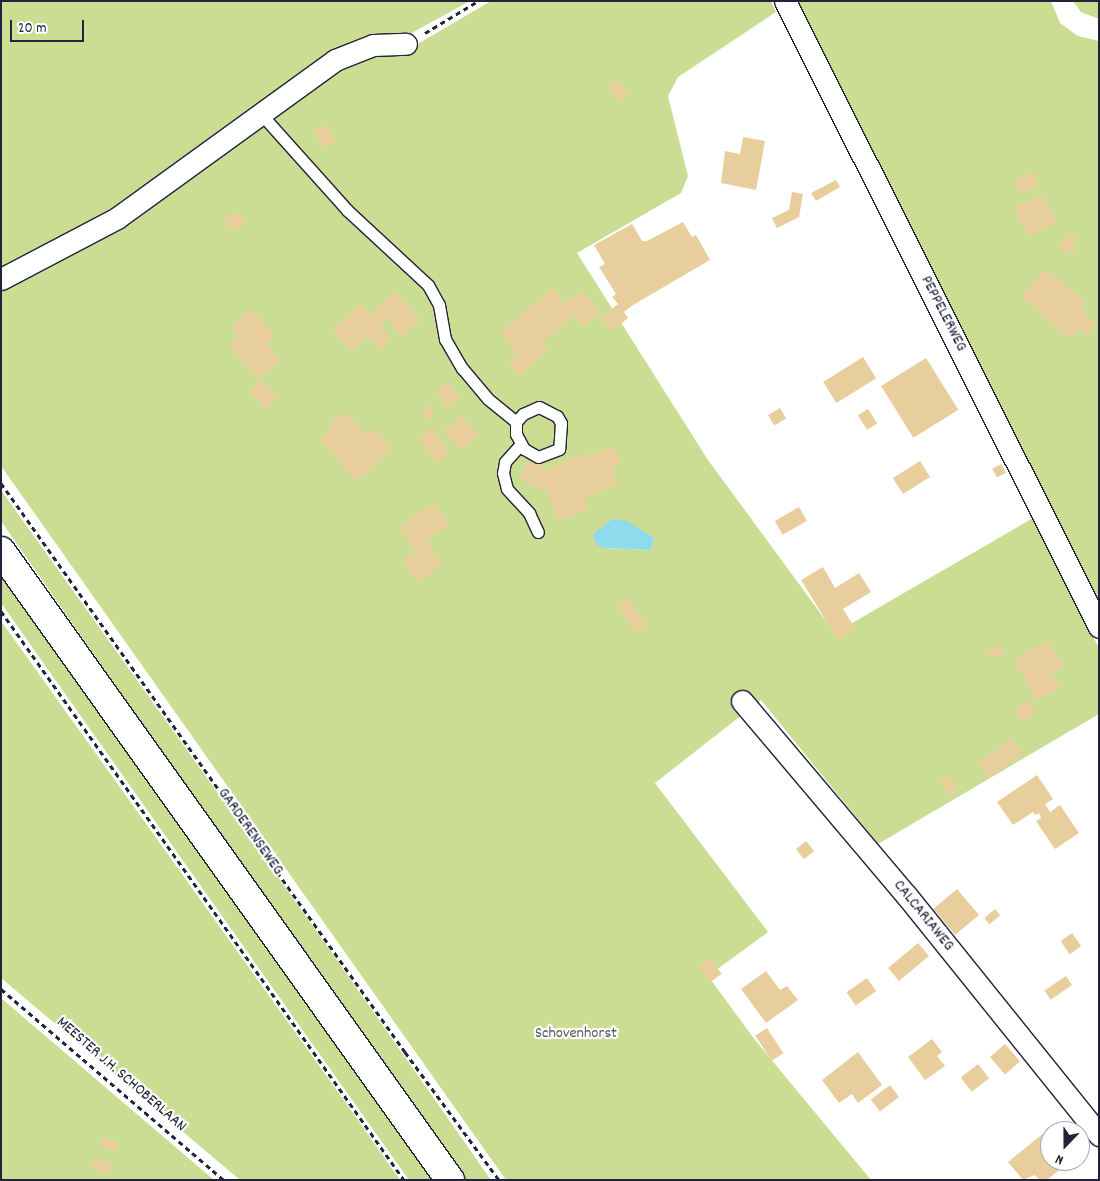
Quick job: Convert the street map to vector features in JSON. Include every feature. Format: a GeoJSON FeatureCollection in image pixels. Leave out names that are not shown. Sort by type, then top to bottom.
{"type":"FeatureCollection","features":[{"type":"Feature","properties":{"kind":"main road"},"geometry":{"type":"LineString","coordinates":[[1,551],[450,1180]]}},
{"type":"Feature","properties":{"kind":"street","name":"PEPPELERWEG"},"geometry":{"type":"LineString","coordinates":[[785,1],[1042,508],[1099,628]]}},
{"type":"Feature","properties":{"kind":"street"},"geometry":{"type":"LineString","coordinates":[[1,279],[117,218],[335,60],[373,45],[406,44]]}},
{"type":"Feature","properties":{"kind":"street","name":"CALCARIAWEG"},"geometry":{"type":"LineString","coordinates":[[742,701],[907,896],[1099,1135]]}},
{"type":"Feature","properties":{"kind":"lane"},"geometry":{"type":"LineString","coordinates":[[261,114],[347,210],[428,285],[439,305],[445,339],[462,368],[488,399],[516,422]]}},
{"type":"Feature","properties":{"kind":"lane"},"geometry":{"type":"LineString","coordinates":[[539,407],[557,416],[561,423],[560,449],[549,455],[538,457],[521,444],[516,434],[516,422],[523,414],[539,407]]}},
{"type":"Feature","properties":{"kind":"lane"},"geometry":{"type":"LineString","coordinates":[[521,444],[505,462],[503,473],[507,489],[529,513],[538,532]]}},
{"type":"Feature","properties":{"kind":"path"},"geometry":{"type":"LineString","coordinates":[[406,44],[478,1]]}},
{"type":"Feature","properties":{"kind":"path","name":"GARDERENSEWEG"},"geometry":{"type":"LineString","coordinates":[[1,483],[404,1052],[499,1180]]}},
{"type":"Feature","properties":{"kind":"path"},"geometry":{"type":"LineString","coordinates":[[1,611],[404,1180]]}},
{"type":"Feature","properties":{"kind":"path","name":"MEESTER J.H. SCHOBERLAAN"},"geometry":{"type":"LineString","coordinates":[[1,988],[224,1180]]}},
{"type":"Feature","properties":{"kind":"green space","name":"Schovenhorst"},"geometry":{"type":"Polygon","coordinates":[[[1,1],[470,1],[379,51],[404,52],[491,1],[771,1],[776,12],[678,77],[668,96],[688,176],[681,193],[577,253],[708,460],[835,633],[1033,518],[1099,648],[1099,714],[878,844],[761,700],[655,783],[768,932],[708,976],[755,1040],[871,1180],[506,1180],[1,466],[1,1]],[[648,535],[604,548],[651,550],[654,538],[648,535]]]}},
{"type":"Feature","properties":{"kind":"green space"},"geometry":{"type":"Polygon","coordinates":[[[797,1],[1051,1],[1060,23],[1078,36],[1099,41],[1099,606],[797,1]]]}},
{"type":"Feature","properties":{"kind":"green space"},"geometry":{"type":"Polygon","coordinates":[[[1073,1],[1099,1],[1099,19],[1081,12],[1073,1]]]}},
{"type":"Feature","properties":{"kind":"green space"},"geometry":{"type":"Polygon","coordinates":[[[1,490],[325,943],[491,1180],[460,1180],[1,521],[1,490]]]}},
{"type":"Feature","properties":{"kind":"green space"},"geometry":{"type":"Polygon","coordinates":[[[1,570],[433,1180],[409,1180],[316,1049],[1,603],[1,570]]]}},
{"type":"Feature","properties":{"kind":"green space"},"geometry":{"type":"Polygon","coordinates":[[[1,621],[400,1180],[240,1180],[1,978],[1,621]]]}},
{"type":"Feature","properties":{"kind":"green space"},"geometry":{"type":"Polygon","coordinates":[[[1,998],[214,1180],[1,1180],[1,998]]]}},
{"type":"Feature","properties":{"kind":"water"},"geometry":{"type":"Polygon","coordinates":[[[613,519],[627,521],[654,538],[651,550],[604,548],[597,545],[593,534],[613,519]]]}},
{"type":"Feature","properties":{"kind":"building"},"geometry":{"type":"Polygon","coordinates":[[[620,79],[628,96],[616,102],[608,84],[620,79]]]}},
{"type":"Feature","properties":{"kind":"building"},"geometry":{"type":"Polygon","coordinates":[[[326,124],[336,140],[323,148],[313,132],[326,124]]]}},
{"type":"Feature","properties":{"kind":"building"},"geometry":{"type":"Polygon","coordinates":[[[743,137],[765,141],[756,190],[721,183],[725,151],[740,154],[743,137]]]}},
{"type":"Feature","properties":{"kind":"building"},"geometry":{"type":"Polygon","coordinates":[[[1033,172],[1039,186],[1020,194],[1014,180],[1033,172]]]}},
{"type":"Feature","properties":{"kind":"building"},"geometry":{"type":"Polygon","coordinates":[[[836,180],[840,187],[816,201],[811,193],[836,180]]]}},
{"type":"Feature","properties":{"kind":"building"},"geometry":{"type":"Polygon","coordinates":[[[792,192],[803,194],[799,217],[777,228],[772,218],[789,210],[792,192]]]}},
{"type":"Feature","properties":{"kind":"building"},"geometry":{"type":"Polygon","coordinates":[[[1043,194],[1057,223],[1028,237],[1014,208],[1043,194]]]}},
{"type":"Feature","properties":{"kind":"building"},"geometry":{"type":"Polygon","coordinates":[[[241,213],[244,227],[228,230],[225,216],[241,213]]]}},
{"type":"Feature","properties":{"kind":"building"},"geometry":{"type":"Polygon","coordinates":[[[683,222],[692,237],[696,235],[710,260],[633,305],[624,312],[628,318],[612,331],[601,318],[618,304],[612,297],[616,294],[599,267],[605,264],[594,245],[632,224],[642,241],[647,241],[683,222]]]}},
{"type":"Feature","properties":{"kind":"building"},"geometry":{"type":"Polygon","coordinates":[[[1066,233],[1075,234],[1075,253],[1059,250],[1066,233]]]}},
{"type":"Feature","properties":{"kind":"building"},"geometry":{"type":"Polygon","coordinates":[[[1045,269],[1087,303],[1081,310],[1097,325],[1087,336],[1079,329],[1070,339],[1021,297],[1045,269]]]}},
{"type":"Feature","properties":{"kind":"building"},"geometry":{"type":"Polygon","coordinates":[[[552,288],[565,304],[582,290],[600,312],[583,327],[574,316],[542,342],[549,350],[518,376],[508,362],[518,354],[500,333],[552,288]]]}},
{"type":"Feature","properties":{"kind":"building"},"geometry":{"type":"Polygon","coordinates":[[[394,291],[421,320],[403,337],[387,319],[380,325],[391,339],[380,350],[367,336],[352,351],[332,330],[360,304],[370,315],[394,291]]]}},
{"type":"Feature","properties":{"kind":"building"},"geometry":{"type":"Polygon","coordinates":[[[251,309],[276,336],[266,345],[280,360],[259,379],[229,346],[239,337],[231,327],[251,309]]]}},
{"type":"Feature","properties":{"kind":"building"},"geometry":{"type":"Polygon","coordinates":[[[863,357],[876,378],[836,403],[823,382],[863,357]]]}},
{"type":"Feature","properties":{"kind":"building"},"geometry":{"type":"Polygon","coordinates":[[[926,358],[958,410],[913,438],[881,386],[926,358]]]}},
{"type":"Feature","properties":{"kind":"building"},"geometry":{"type":"Polygon","coordinates":[[[261,380],[278,398],[266,409],[249,391],[261,380]]]}},
{"type":"Feature","properties":{"kind":"building"},"geometry":{"type":"Polygon","coordinates":[[[448,382],[461,399],[448,408],[435,392],[448,382]]]}},
{"type":"Feature","properties":{"kind":"building"},"geometry":{"type":"Polygon","coordinates":[[[428,406],[434,412],[428,418],[422,412],[428,406]]]}},
{"type":"Feature","properties":{"kind":"building"},"geometry":{"type":"Polygon","coordinates":[[[780,408],[786,418],[774,425],[768,415],[780,408]]]}},
{"type":"Feature","properties":{"kind":"building"},"geometry":{"type":"Polygon","coordinates":[[[868,409],[877,423],[867,430],[858,416],[868,409]]]}},
{"type":"Feature","properties":{"kind":"building"},"geometry":{"type":"Polygon","coordinates":[[[342,413],[345,417],[348,414],[367,435],[375,428],[393,448],[356,481],[320,440],[331,430],[327,426],[342,413]]]}},
{"type":"Feature","properties":{"kind":"building"},"geometry":{"type":"Polygon","coordinates":[[[462,415],[478,435],[460,450],[443,430],[462,415]]]}},
{"type":"Feature","properties":{"kind":"building"},"geometry":{"type":"Polygon","coordinates":[[[432,428],[450,453],[436,463],[418,438],[432,428]]]}},
{"type":"Feature","properties":{"kind":"building"},"geometry":{"type":"Polygon","coordinates":[[[614,446],[621,464],[611,467],[617,485],[584,498],[588,510],[558,521],[546,488],[541,490],[519,479],[528,460],[549,470],[587,452],[588,456],[614,446]]]}},
{"type":"Feature","properties":{"kind":"building"},"geometry":{"type":"Polygon","coordinates":[[[920,461],[930,477],[903,494],[893,478],[920,461]]]}},
{"type":"Feature","properties":{"kind":"building"},"geometry":{"type":"Polygon","coordinates":[[[1001,464],[1006,473],[997,478],[992,469],[1001,464]]]}},
{"type":"Feature","properties":{"kind":"building"},"geometry":{"type":"Polygon","coordinates":[[[434,502],[450,524],[426,541],[443,564],[418,583],[402,561],[416,551],[399,528],[434,502]]]}},
{"type":"Feature","properties":{"kind":"building"},"geometry":{"type":"Polygon","coordinates":[[[799,507],[807,521],[783,535],[775,521],[799,507]]]}},
{"type":"Feature","properties":{"kind":"building"},"geometry":{"type":"Polygon","coordinates":[[[823,567],[835,588],[859,573],[871,592],[843,609],[856,630],[838,640],[801,580],[823,567]]]}},
{"type":"Feature","properties":{"kind":"building"},"geometry":{"type":"Polygon","coordinates":[[[627,597],[647,626],[636,633],[616,604],[627,597]]]}},
{"type":"Feature","properties":{"kind":"building"},"geometry":{"type":"Polygon","coordinates":[[[1048,640],[1063,666],[1052,673],[1060,687],[1037,700],[1014,660],[1048,640]]]}},
{"type":"Feature","properties":{"kind":"building"},"geometry":{"type":"Polygon","coordinates":[[[999,646],[1003,648],[1002,657],[988,657],[986,650],[999,646]]]}},
{"type":"Feature","properties":{"kind":"building"},"geometry":{"type":"Polygon","coordinates":[[[1028,700],[1036,713],[1022,721],[1014,708],[1028,700]]]}},
{"type":"Feature","properties":{"kind":"building"},"geometry":{"type":"Polygon","coordinates":[[[1012,738],[1023,753],[990,777],[979,762],[1012,738]]]}},
{"type":"Feature","properties":{"kind":"building"},"geometry":{"type":"Polygon","coordinates":[[[948,775],[958,790],[949,796],[939,781],[948,775]]]}},
{"type":"Feature","properties":{"kind":"building"},"geometry":{"type":"Polygon","coordinates":[[[1037,775],[1053,799],[1045,804],[1050,812],[1060,805],[1079,833],[1055,849],[1036,821],[1041,818],[1039,813],[1035,815],[1033,812],[1013,825],[997,802],[1037,775]]]}},
{"type":"Feature","properties":{"kind":"building"},"geometry":{"type":"Polygon","coordinates":[[[806,841],[814,851],[804,859],[796,849],[806,841]]]}},
{"type":"Feature","properties":{"kind":"building"},"geometry":{"type":"Polygon","coordinates":[[[957,889],[979,915],[955,935],[933,909],[957,889]]]}},
{"type":"Feature","properties":{"kind":"building"},"geometry":{"type":"Polygon","coordinates":[[[995,909],[1000,915],[989,924],[984,918],[995,909]]]}},
{"type":"Feature","properties":{"kind":"building"},"geometry":{"type":"Polygon","coordinates":[[[1072,933],[1081,946],[1070,954],[1061,941],[1072,933]]]}},
{"type":"Feature","properties":{"kind":"building"},"geometry":{"type":"Polygon","coordinates":[[[918,943],[929,956],[899,981],[888,968],[918,943]]]}},
{"type":"Feature","properties":{"kind":"building"},"geometry":{"type":"Polygon","coordinates":[[[709,957],[722,974],[710,982],[698,965],[709,957]]]}},
{"type":"Feature","properties":{"kind":"building"},"geometry":{"type":"Polygon","coordinates":[[[766,971],[780,990],[787,986],[798,1000],[766,1023],[741,989],[766,971]]]}},
{"type":"Feature","properties":{"kind":"building"},"geometry":{"type":"Polygon","coordinates":[[[1066,976],[1072,985],[1051,1000],[1044,991],[1066,976]]]}},
{"type":"Feature","properties":{"kind":"building"},"geometry":{"type":"Polygon","coordinates":[[[867,978],[876,991],[856,1005],[847,992],[867,978]]]}},
{"type":"Feature","properties":{"kind":"building"},"geometry":{"type":"Polygon","coordinates":[[[767,1028],[783,1053],[772,1061],[755,1036],[767,1028]]]}},
{"type":"Feature","properties":{"kind":"building"},"geometry":{"type":"Polygon","coordinates":[[[932,1039],[942,1052],[937,1056],[945,1066],[925,1080],[908,1057],[932,1039]]]}},
{"type":"Feature","properties":{"kind":"building"},"geometry":{"type":"Polygon","coordinates":[[[1005,1044],[1020,1061],[1005,1074],[990,1057],[1005,1044]]]}},
{"type":"Feature","properties":{"kind":"building"},"geometry":{"type":"Polygon","coordinates":[[[858,1052],[882,1085],[858,1103],[852,1094],[839,1103],[822,1080],[858,1052]]]}},
{"type":"Feature","properties":{"kind":"building"},"geometry":{"type":"Polygon","coordinates":[[[978,1064],[989,1078],[972,1092],[961,1078],[978,1064]]]}},
{"type":"Feature","properties":{"kind":"building"},"geometry":{"type":"Polygon","coordinates":[[[890,1085],[899,1097],[880,1111],[871,1099],[890,1085]]]}},
{"type":"Feature","properties":{"kind":"building"},"geometry":{"type":"Polygon","coordinates":[[[1040,1136],[1040,1171],[1058,1171],[1047,1180],[1039,1180],[1035,1175],[1023,1180],[1008,1162],[1040,1136]]]}},
{"type":"Feature","properties":{"kind":"building"},"geometry":{"type":"Polygon","coordinates":[[[102,1137],[119,1143],[116,1151],[99,1146],[102,1137]]]}},
{"type":"Feature","properties":{"kind":"building"},"geometry":{"type":"Polygon","coordinates":[[[95,1157],[112,1163],[108,1174],[91,1168],[95,1157]]]}}]}
